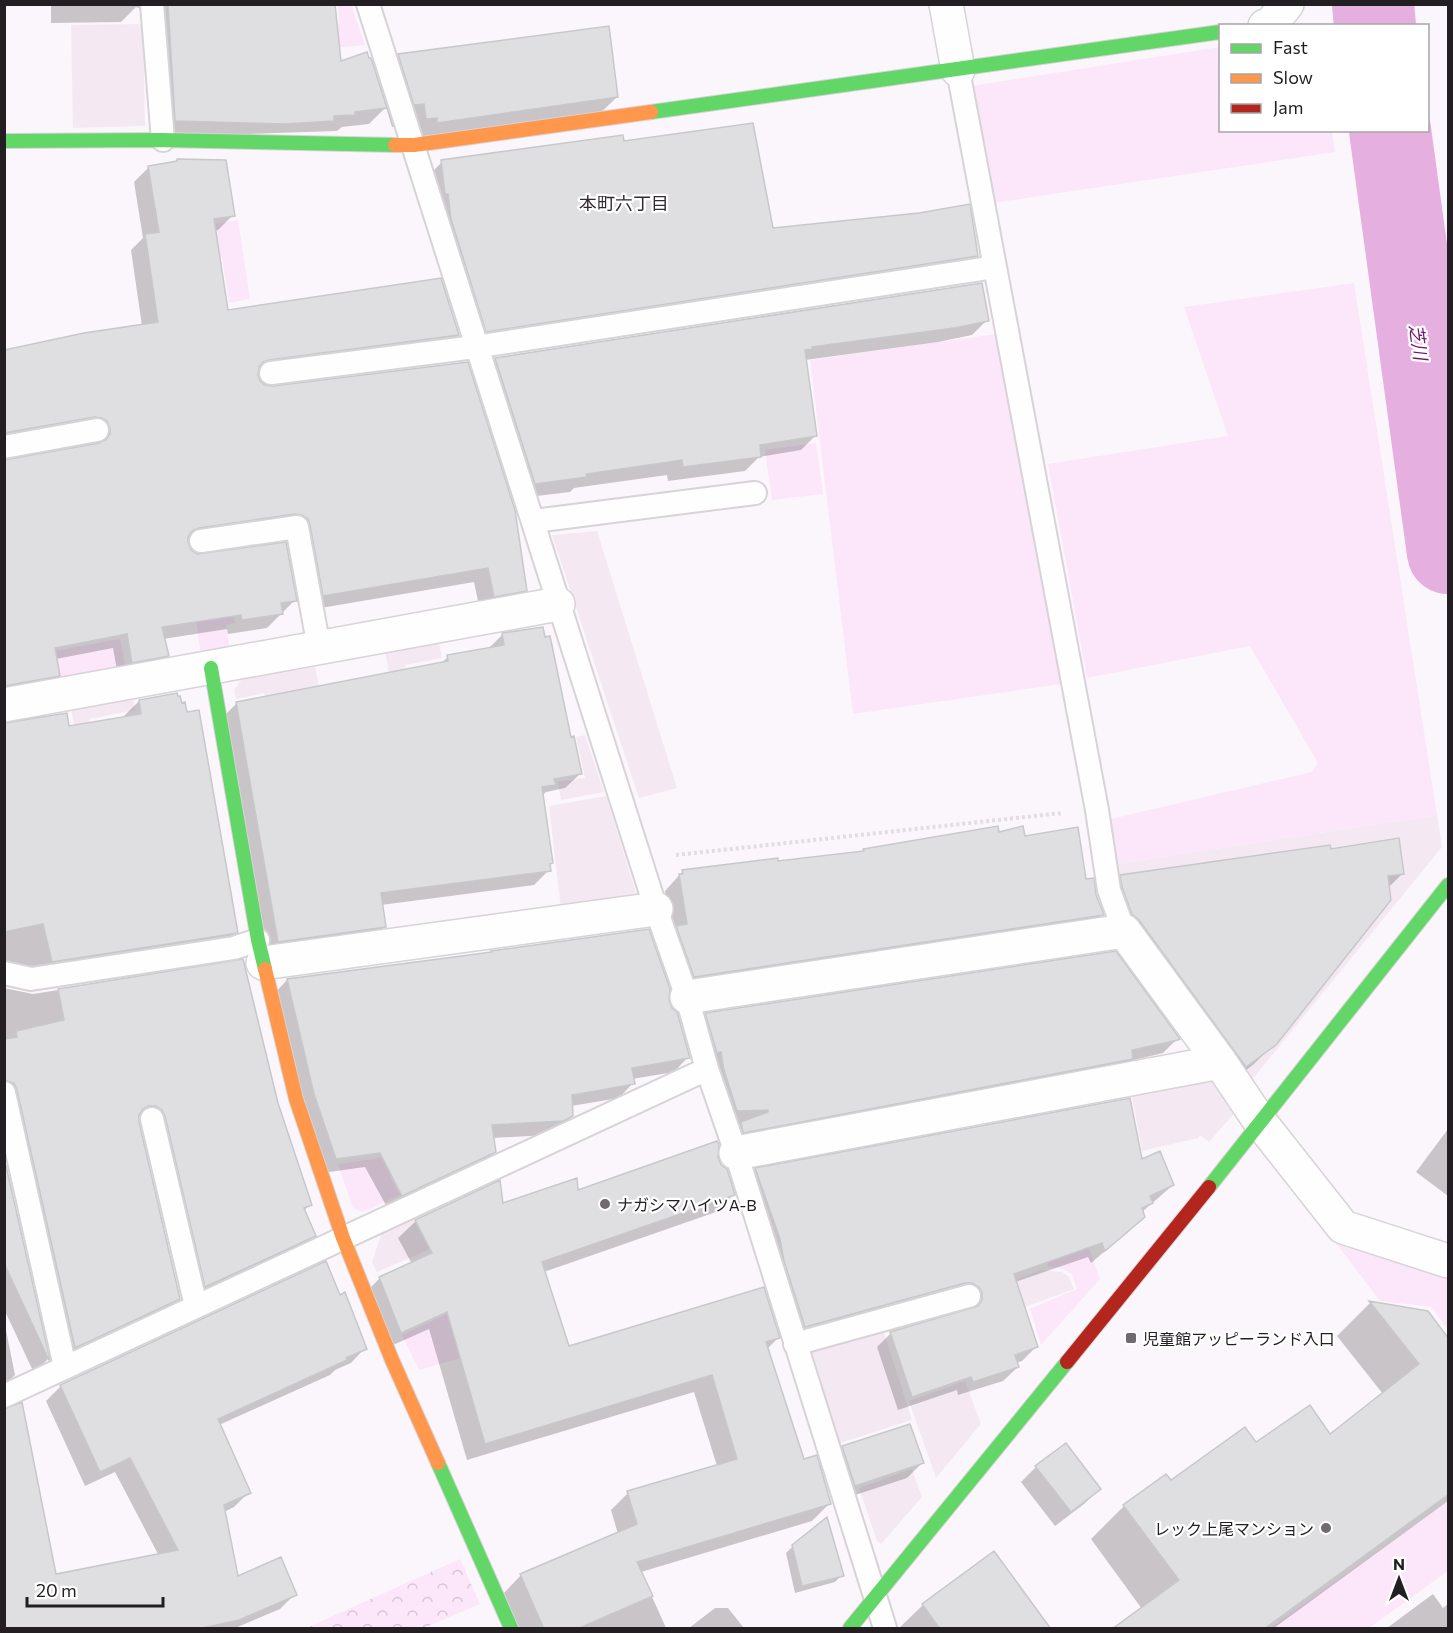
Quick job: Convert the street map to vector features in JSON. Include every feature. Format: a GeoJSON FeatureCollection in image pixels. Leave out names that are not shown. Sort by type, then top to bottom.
{"type":"FeatureCollection","features":[{"type":"Feature","properties":{"kind":"street"},"geometry":{"type":"LineString","coordinates":[[946,4],[958,70]]}},
{"type":"Feature","properties":{"kind":"street"},"geometry":{"type":"LineString","coordinates":[[1271,24],[1287,4]]}},
{"type":"Feature","properties":{"kind":"street"},"geometry":{"type":"LineString","coordinates":[[4,141],[163,140],[414,145],[1219,32]]}},
{"type":"Feature","properties":{"kind":"street"},"geometry":{"type":"LineString","coordinates":[[4,705],[558,604]]}},
{"type":"Feature","properties":{"kind":"street"},"geometry":{"type":"LineString","coordinates":[[211,668],[261,951],[296,1099],[343,1238],[392,1360],[511,1629]]}},
{"type":"Feature","properties":{"kind":"street"},"geometry":{"type":"LineString","coordinates":[[850,1629],[1261,1123],[1447,886]]}},
{"type":"Feature","properties":{"kind":"street"},"geometry":{"type":"LineString","coordinates":[[261,951],[656,909]]}},
{"type":"Feature","properties":{"kind":"street"},"geometry":{"type":"LineString","coordinates":[[687,997],[1124,931],[1220,1062],[1261,1123],[1343,1227],[1449,1261]]}},
{"type":"Feature","properties":{"kind":"street"},"geometry":{"type":"LineString","coordinates":[[736,1153],[1220,1062]]}},
{"type":"Feature","properties":{"kind":"lane"},"geometry":{"type":"LineString","coordinates":[[152,4],[163,140]]}},
{"type":"Feature","properties":{"kind":"lane"},"geometry":{"type":"LineString","coordinates":[[368,4],[475,346],[534,522],[656,909],[687,997],[707,1069],[736,1153],[885,1629]]}},
{"type":"Feature","properties":{"kind":"lane"},"geometry":{"type":"LineString","coordinates":[[958,70],[1110,890],[1124,931]]}},
{"type":"Feature","properties":{"kind":"lane"},"geometry":{"type":"LineString","coordinates":[[271,373],[475,346],[994,267]]}},
{"type":"Feature","properties":{"kind":"lane"},"geometry":{"type":"LineString","coordinates":[[4,447],[97,430]]}},
{"type":"Feature","properties":{"kind":"lane"},"geometry":{"type":"LineString","coordinates":[[534,522],[755,493]]}},
{"type":"Feature","properties":{"kind":"lane"},"geometry":{"type":"LineString","coordinates":[[201,541],[297,527],[320,648]]}},
{"type":"Feature","properties":{"kind":"lane"},"geometry":{"type":"LineString","coordinates":[[4,973],[31,979],[234,948],[261,951]]}},
{"type":"Feature","properties":{"kind":"lane"},"geometry":{"type":"LineString","coordinates":[[4,1396],[707,1069]]}},
{"type":"Feature","properties":{"kind":"lane"},"geometry":{"type":"LineString","coordinates":[[4,1093],[65,1367]]}},
{"type":"Feature","properties":{"kind":"lane"},"geometry":{"type":"LineString","coordinates":[[152,1119],[196,1306]]}},
{"type":"Feature","properties":{"kind":"lane"},"geometry":{"type":"LineString","coordinates":[[795,1344],[969,1296]]}},
{"type":"Feature","properties":{"kind":"path"},"geometry":{"type":"LineString","coordinates":[[640,859],[1097,810]]}},
{"type":"Feature","properties":{"kind":"path"},"geometry":{"type":"LineString","coordinates":[[4,872],[49,870],[200,852],[241,841]]}},
{"type":"Feature","properties":{"kind":"shaded area"},"geometry":{"type":"Polygon","coordinates":[[[143,24],[145,126],[73,128],[71,25],[143,24]]]}},
{"type":"Feature","properties":{"kind":"shaded area"},"geometry":{"type":"Polygon","coordinates":[[[597,531],[677,788],[639,798],[552,535],[597,531]]]}},
{"type":"Feature","properties":{"kind":"shaded area"},"geometry":{"type":"Polygon","coordinates":[[[439,642],[442,658],[405,665],[409,685],[392,688],[385,652],[439,642]]]}},
{"type":"Feature","properties":{"kind":"shaded area"},"geometry":{"type":"Polygon","coordinates":[[[315,667],[329,738],[267,705],[264,693],[236,699],[234,690],[242,679],[296,668],[297,670],[315,667]]]}},
{"type":"Feature","properties":{"kind":"shaded area"},"geometry":{"type":"Polygon","coordinates":[[[133,698],[135,710],[89,719],[103,796],[88,798],[71,709],[133,698]]]}},
{"type":"Feature","properties":{"kind":"shaded area"},"geometry":{"type":"Polygon","coordinates":[[[585,735],[604,792],[561,800],[558,782],[585,778],[576,737],[585,735]]]}},
{"type":"Feature","properties":{"kind":"shaded area"},"geometry":{"type":"Polygon","coordinates":[[[606,796],[637,896],[561,909],[549,806],[606,796]]]}},
{"type":"Feature","properties":{"kind":"shaded area"},"geometry":{"type":"Polygon","coordinates":[[[1437,815],[1442,847],[1251,1081],[1126,915],[1117,864],[1437,815]]]}},
{"type":"Feature","properties":{"kind":"shaded area"},"geometry":{"type":"Polygon","coordinates":[[[1211,1077],[1237,1110],[1209,1142],[1200,1135],[1198,1138],[1142,1151],[1131,1090],[1211,1077]]]}},
{"type":"Feature","properties":{"kind":"shaded area"},"geometry":{"type":"Polygon","coordinates":[[[416,1217],[430,1249],[377,1272],[372,1262],[382,1232],[416,1217]]]}},
{"type":"Feature","properties":{"kind":"shaded area"},"geometry":{"type":"Polygon","coordinates":[[[1041,1270],[1062,1272],[1069,1277],[1074,1289],[1014,1311],[1004,1284],[1041,1270]]]}},
{"type":"Feature","properties":{"kind":"shaded area"},"geometry":{"type":"Polygon","coordinates":[[[883,1330],[912,1420],[840,1443],[812,1352],[883,1330]]]}},
{"type":"Feature","properties":{"kind":"shaded area"},"geometry":{"type":"Polygon","coordinates":[[[965,1381],[981,1424],[936,1478],[909,1401],[965,1381]]]}},
{"type":"Feature","properties":{"kind":"shaded area"},"geometry":{"type":"Polygon","coordinates":[[[912,1469],[922,1497],[881,1544],[877,1541],[859,1488],[912,1469]]]}},
{"type":"Feature","properties":{"kind":"green space"},"geometry":{"type":"Polygon","coordinates":[[[351,4],[365,45],[280,53],[334,23],[339,23],[338,5],[351,4]]]}},
{"type":"Feature","properties":{"kind":"green space"},"geometry":{"type":"Polygon","coordinates":[[[1219,47],[1219,132],[1332,132],[1335,152],[993,203],[972,86],[1219,47]]]}},
{"type":"Feature","properties":{"kind":"green space"},"geometry":{"type":"Polygon","coordinates":[[[238,220],[250,299],[229,303],[222,257],[195,261],[183,229],[238,220]]]}},
{"type":"Feature","properties":{"kind":"green space"},"geometry":{"type":"Polygon","coordinates":[[[1354,283],[1437,815],[1117,864],[1111,819],[1312,772],[1318,763],[1250,646],[1087,678],[1048,464],[1228,436],[1184,307],[1354,283]]]}},
{"type":"Feature","properties":{"kind":"green space"},"geometry":{"type":"Polygon","coordinates":[[[996,334],[1061,684],[853,714],[810,360],[996,334]]]}},
{"type":"Feature","properties":{"kind":"green space"},"geometry":{"type":"Polygon","coordinates":[[[816,443],[823,494],[772,500],[765,450],[816,443]]]}},
{"type":"Feature","properties":{"kind":"green space"},"geometry":{"type":"Polygon","coordinates":[[[187,558],[233,608],[235,623],[226,625],[230,650],[201,655],[187,558]]]}},
{"type":"Feature","properties":{"kind":"green space"},"geometry":{"type":"Polygon","coordinates":[[[120,639],[126,670],[53,683],[48,652],[120,639]]]}},
{"type":"Feature","properties":{"kind":"green space"},"geometry":{"type":"Polygon","coordinates":[[[421,1152],[423,1159],[390,1176],[400,1195],[363,1212],[353,1208],[338,1164],[421,1152]]]}},
{"type":"Feature","properties":{"kind":"green space"},"geometry":{"type":"Polygon","coordinates":[[[1087,1243],[1100,1279],[1041,1345],[1030,1309],[1077,1289],[1072,1274],[1063,1269],[1048,1266],[1046,1258],[1087,1243]]]}},
{"type":"Feature","properties":{"kind":"green space"},"geometry":{"type":"Polygon","coordinates":[[[1336,1243],[1448,1278],[1448,1330],[1432,1307],[1380,1301],[1336,1243]]]}},
{"type":"Feature","properties":{"kind":"green space"},"geometry":{"type":"Polygon","coordinates":[[[462,1307],[535,1337],[419,1370],[402,1335],[462,1307]]]}},
{"type":"Feature","properties":{"kind":"green space"},"geometry":{"type":"Polygon","coordinates":[[[1448,1501],[1448,1571],[1369,1628],[1271,1628],[1448,1501]]]}},
{"type":"Feature","properties":{"kind":"green space"},"geometry":{"type":"Polygon","coordinates":[[[460,1559],[480,1604],[424,1628],[306,1628],[460,1559]]]}},
{"type":"Feature","properties":{"kind":"building"},"geometry":{"type":"Polygon","coordinates":[[[168,4],[335,4],[341,61],[367,52],[387,108],[355,112],[355,115],[334,116],[334,121],[284,124],[175,121],[168,4]]]}},
{"type":"Feature","properties":{"kind":"building"},"geometry":{"type":"Polygon","coordinates":[[[609,26],[618,97],[437,123],[437,118],[426,119],[424,104],[414,105],[398,54],[609,26]]]}},
{"type":"Feature","properties":{"kind":"building"},"geometry":{"type":"Polygon","coordinates":[[[753,123],[773,228],[919,213],[970,204],[978,256],[486,332],[451,219],[441,160],[623,135],[624,141],[753,123]]]}},
{"type":"Feature","properties":{"kind":"building"},"geometry":{"type":"Polygon","coordinates":[[[177,159],[226,160],[235,216],[214,219],[228,310],[441,278],[459,335],[269,360],[263,362],[259,367],[258,375],[260,381],[265,385],[273,386],[468,362],[515,510],[527,591],[494,597],[488,568],[323,596],[310,525],[308,519],[302,515],[295,514],[199,528],[192,531],[188,537],[191,550],[197,554],[286,542],[297,601],[281,603],[283,614],[242,620],[241,615],[162,627],[169,656],[132,663],[127,634],[55,648],[60,676],[4,686],[4,460],[99,443],[106,440],[110,434],[110,428],[107,421],[95,417],[4,433],[4,350],[84,333],[158,322],[145,234],[159,232],[148,166],[177,161],[177,159]]]}},
{"type":"Feature","properties":{"kind":"building"},"geometry":{"type":"Polygon","coordinates":[[[982,283],[989,321],[954,328],[812,347],[812,349],[805,350],[817,436],[760,445],[761,457],[683,467],[682,460],[535,484],[495,358],[982,283]]]}},
{"type":"Feature","properties":{"kind":"building"},"geometry":{"type":"Polygon","coordinates":[[[543,627],[545,637],[550,636],[571,737],[574,736],[582,774],[554,779],[556,785],[542,787],[553,863],[550,864],[551,871],[381,893],[386,927],[278,942],[236,702],[448,661],[447,655],[504,645],[502,633],[543,627]]]}},
{"type":"Feature","properties":{"kind":"building"},"geometry":{"type":"Polygon","coordinates":[[[177,693],[182,703],[185,702],[187,712],[199,710],[238,933],[52,962],[43,924],[4,932],[4,723],[67,713],[69,726],[141,714],[139,700],[177,693]]]}},
{"type":"Feature","properties":{"kind":"building"},"geometry":{"type":"Polygon","coordinates":[[[998,826],[999,832],[1023,826],[1025,836],[1078,827],[1086,879],[1094,878],[1096,895],[1104,915],[694,977],[676,926],[687,924],[679,874],[683,874],[682,870],[778,858],[778,861],[864,851],[863,849],[998,826]]]}},
{"type":"Feature","properties":{"kind":"building"},"geometry":{"type":"Polygon","coordinates":[[[1399,838],[1404,874],[1388,876],[1391,900],[1276,1045],[1246,1067],[1139,920],[1132,914],[1120,875],[1330,845],[1331,849],[1399,838]]]}},
{"type":"Feature","properties":{"kind":"building"},"geometry":{"type":"Polygon","coordinates":[[[649,929],[670,989],[669,1000],[672,1008],[677,1012],[690,1058],[632,1068],[635,1084],[572,1095],[573,1116],[563,1121],[492,1125],[496,1152],[402,1196],[380,1153],[336,1159],[314,1094],[287,979],[649,929]]]}},
{"type":"Feature","properties":{"kind":"building"},"geometry":{"type":"Polygon","coordinates":[[[1116,951],[1180,1039],[1132,1050],[1133,1059],[743,1133],[741,1122],[768,1112],[768,1110],[737,1111],[724,1070],[721,1052],[717,1053],[705,1013],[1116,951]]]}},
{"type":"Feature","properties":{"kind":"building"},"geometry":{"type":"Polygon","coordinates":[[[243,959],[278,1103],[312,1205],[304,1208],[316,1236],[205,1287],[165,1116],[156,1106],[148,1106],[139,1115],[139,1122],[180,1299],[75,1348],[17,1090],[14,1083],[4,1080],[4,1039],[17,1037],[16,1031],[64,1020],[58,989],[243,959]]]}},
{"type":"Feature","properties":{"kind":"building"},"geometry":{"type":"Polygon","coordinates":[[[1130,1098],[1142,1159],[1160,1151],[1174,1185],[1150,1196],[1153,1203],[1142,1208],[1145,1217],[1105,1251],[1102,1243],[1014,1274],[1038,1347],[1015,1355],[1019,1367],[973,1382],[971,1377],[912,1397],[890,1332],[978,1306],[982,1300],[982,1293],[979,1287],[972,1283],[805,1327],[784,1261],[780,1239],[755,1168],[1130,1098]]]}},
{"type":"Feature","properties":{"kind":"building"},"geometry":{"type":"Polygon","coordinates":[[[717,1141],[718,1157],[721,1165],[727,1169],[735,1195],[542,1262],[569,1346],[764,1287],[780,1338],[766,1342],[804,1459],[817,1455],[831,1504],[637,1562],[653,1596],[577,1629],[544,1629],[520,1574],[637,1524],[627,1491],[737,1459],[712,1375],[485,1444],[447,1312],[401,1333],[379,1277],[432,1253],[415,1220],[500,1180],[503,1203],[577,1178],[578,1190],[717,1141]]]}},
{"type":"Feature","properties":{"kind":"building"},"geometry":{"type":"Polygon","coordinates":[[[4,1157],[50,1360],[4,1263],[4,1157]]]}},
{"type":"Feature","properties":{"kind":"building"},"geometry":{"type":"Polygon","coordinates":[[[326,1261],[340,1295],[345,1292],[367,1349],[218,1419],[251,1493],[224,1505],[238,1576],[281,1557],[297,1595],[239,1620],[198,1629],[4,1629],[4,1409],[22,1402],[56,1574],[178,1550],[130,1458],[100,1472],[60,1385],[326,1261]]]}},
{"type":"Feature","properties":{"kind":"building"},"geometry":{"type":"Polygon","coordinates":[[[1369,1301],[1428,1311],[1449,1339],[1449,1494],[1264,1629],[1112,1629],[1179,1580],[1123,1505],[1166,1474],[1171,1480],[1245,1427],[1256,1442],[1310,1405],[1330,1434],[1419,1364],[1369,1301]]]}},
{"type":"Feature","properties":{"kind":"building"},"geometry":{"type":"Polygon","coordinates":[[[910,1424],[924,1463],[855,1486],[842,1446],[910,1424]]]}},
{"type":"Feature","properties":{"kind":"building"},"geometry":{"type":"Polygon","coordinates":[[[1066,1443],[1101,1489],[1071,1512],[1035,1466],[1066,1443]]]}},
{"type":"Feature","properties":{"kind":"building"},"geometry":{"type":"Polygon","coordinates":[[[827,1517],[844,1576],[802,1586],[792,1545],[827,1517]]]}},
{"type":"Feature","properties":{"kind":"building"},"geometry":{"type":"Polygon","coordinates":[[[994,1551],[1051,1629],[940,1629],[922,1604],[994,1551]]]}},
{"type":"Feature","properties":{"kind":"waterway","name":"芝川"},"geometry":{"type":"LineString","coordinates":[[1373,4],[1375,24]]}},
{"type":"Feature","properties":{"kind":"waterway","name":"芝川"},"geometry":{"type":"LineString","coordinates":[[1390,132],[1448,553]]}},
{"type":"Feature","properties":{"kind":"traffic: fast"},"geometry":{"type":"LineString","coordinates":[[651,112],[1219,32]]}},
{"type":"Feature","properties":{"kind":"traffic: fast"},"geometry":{"type":"LineString","coordinates":[[4,141],[163,140],[395,145]]}},
{"type":"Feature","properties":{"kind":"traffic: fast"},"geometry":{"type":"LineString","coordinates":[[211,668],[265,969]]}},
{"type":"Feature","properties":{"kind":"traffic: fast"},"geometry":{"type":"LineString","coordinates":[[1209,1187],[1448,885]]}},
{"type":"Feature","properties":{"kind":"traffic: fast"},"geometry":{"type":"LineString","coordinates":[[850,1628],[1067,1362]]}},
{"type":"Feature","properties":{"kind":"traffic: fast"},"geometry":{"type":"LineString","coordinates":[[438,1463],[511,1628]]}},
{"type":"Feature","properties":{"kind":"traffic: slow"},"geometry":{"type":"LineString","coordinates":[[395,145],[414,145],[651,112]]}},
{"type":"Feature","properties":{"kind":"traffic: slow"},"geometry":{"type":"LineString","coordinates":[[265,969],[296,1099],[343,1238],[392,1360],[438,1463]]}},
{"type":"Feature","properties":{"kind":"traffic: jam"},"geometry":{"type":"LineString","coordinates":[[1067,1362],[1209,1187]]}},
{"type":"Feature","properties":{"kind":"place","name":"ナガシマハイツA-B"},"geometry":{"type":"Point","coordinates":[605,1204]}},
{"type":"Feature","properties":{"kind":"place","name":"児童館アッピーランド入口"},"geometry":{"type":"Point","coordinates":[1131,1338]}},
{"type":"Feature","properties":{"kind":"place","name":"レック上尾マンション"},"geometry":{"type":"Point","coordinates":[1326,1528]}},
{"type":"Feature","properties":{"kind":"district","name":"本町六丁目"},"geometry":{"type":"Point","coordinates":[624,203]}}]}
